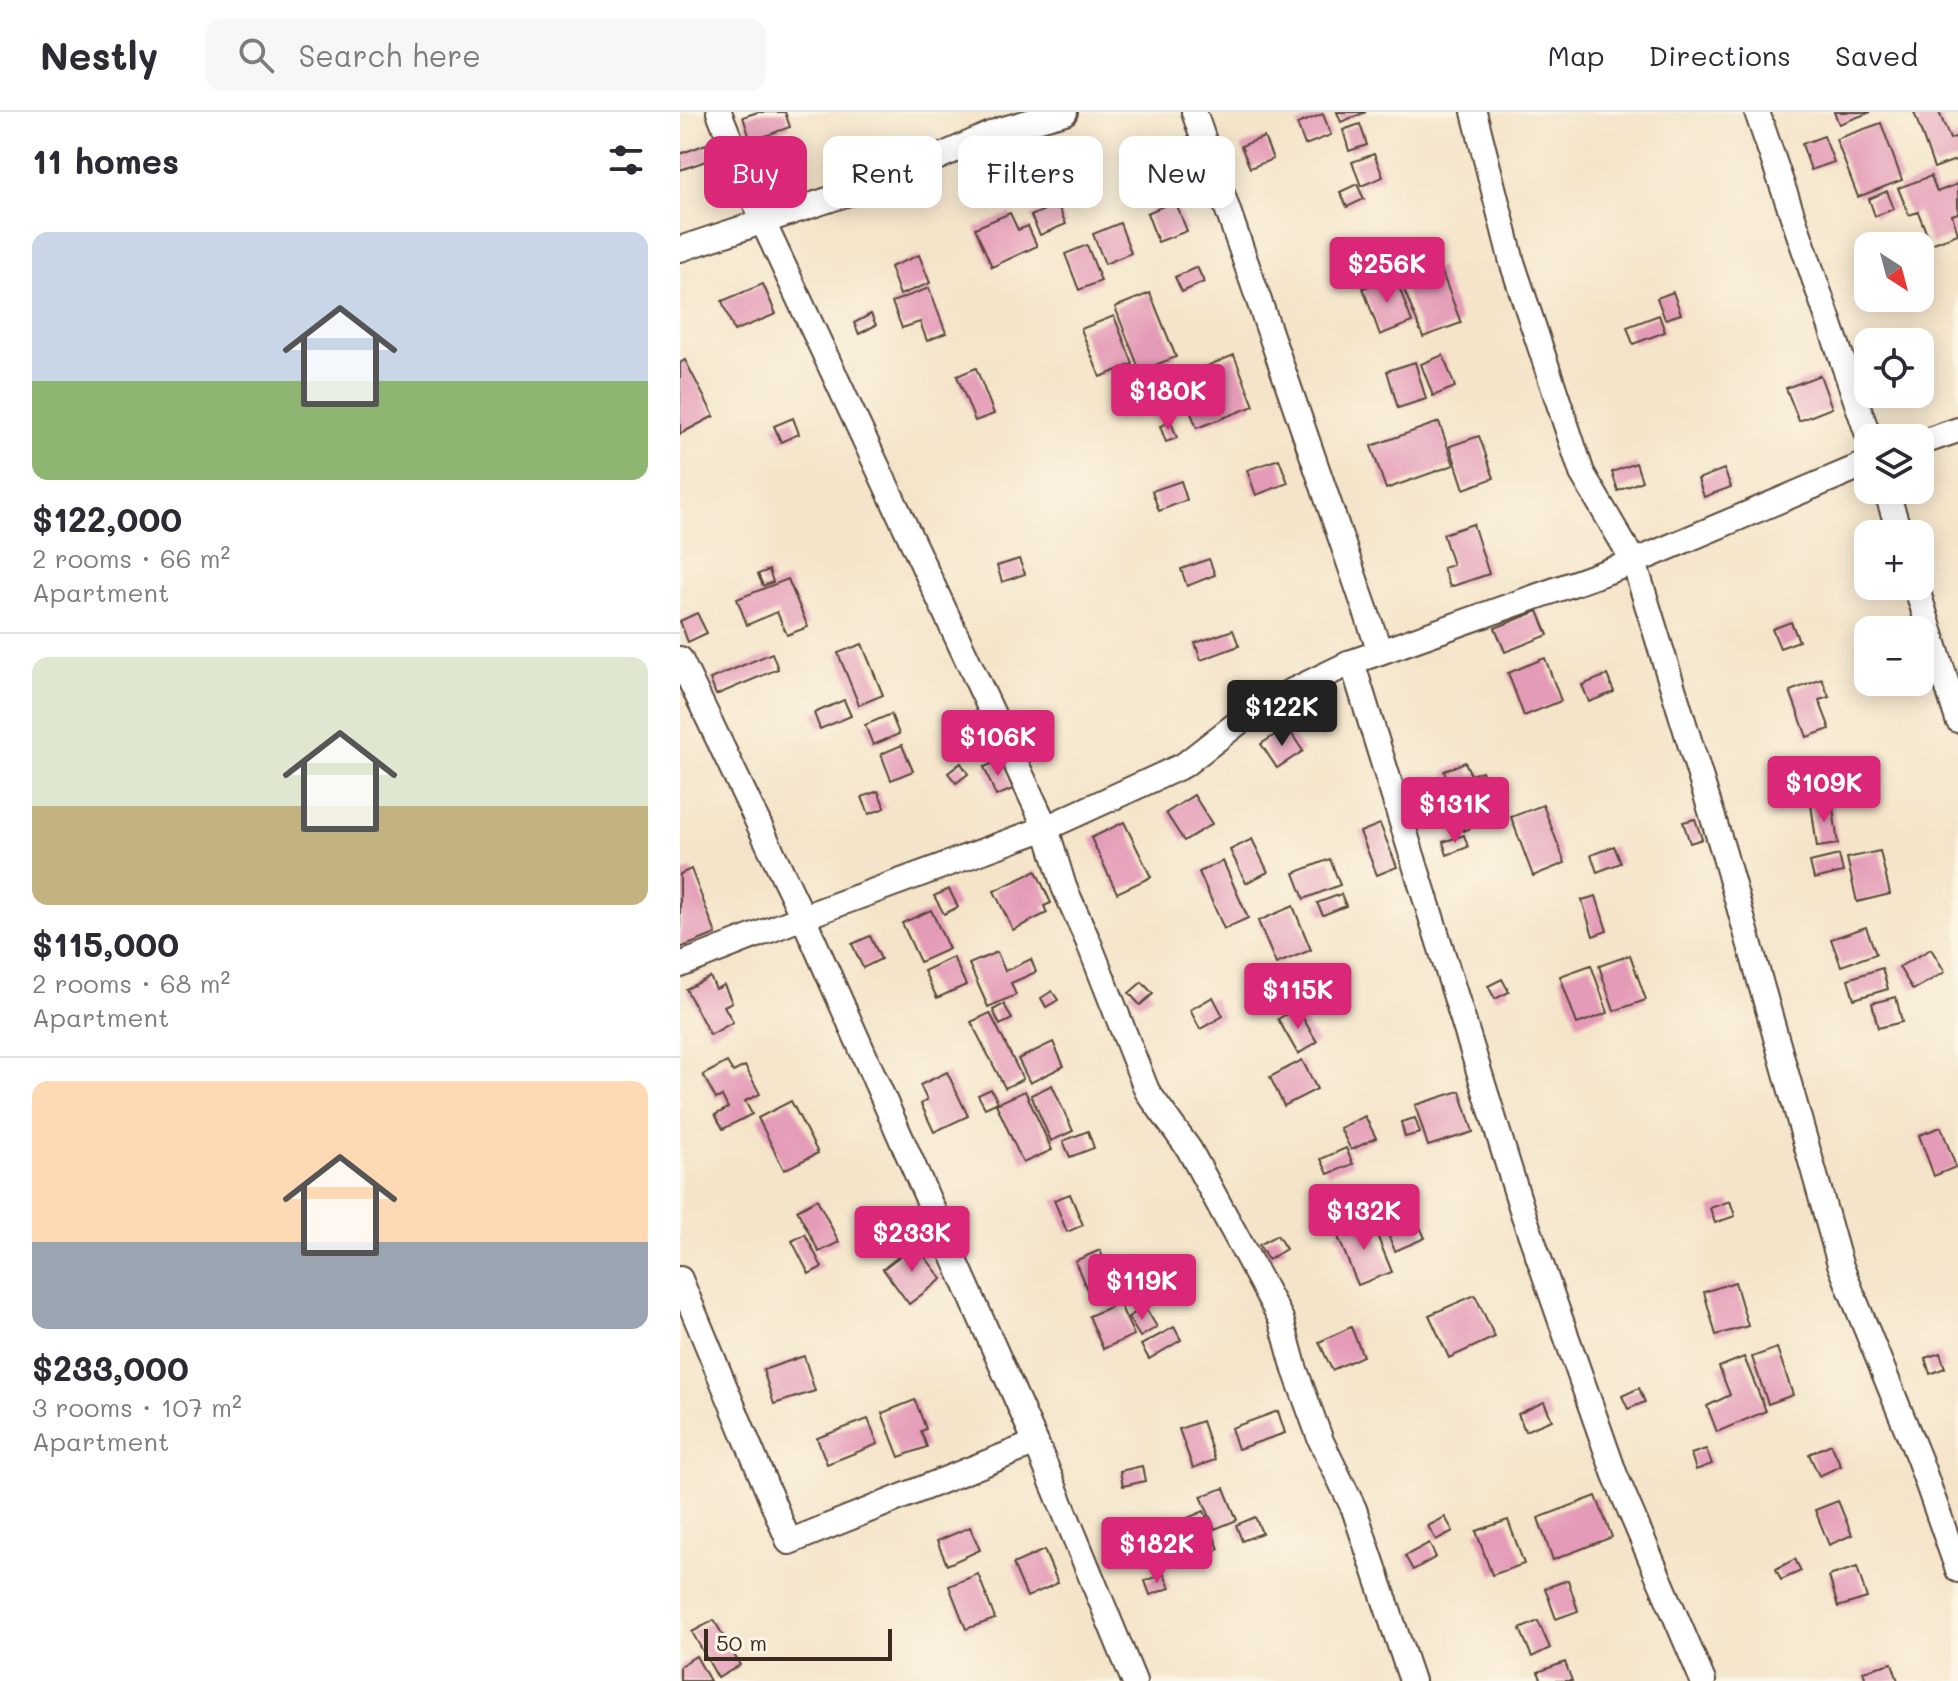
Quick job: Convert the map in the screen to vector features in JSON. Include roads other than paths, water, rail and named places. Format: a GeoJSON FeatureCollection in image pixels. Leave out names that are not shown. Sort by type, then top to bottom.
{"type":"FeatureCollection","features":[{"type":"Feature","properties":{"kind":"street"},"geometry":{"type":"LineString","coordinates":[[719,112],[763,222],[1046,828],[1064,887],[1094,954],[1147,1091],[1189,1149],[1281,1319],[1295,1370],[1321,1441],[1354,1509],[1412,1681]]}},
{"type":"Feature","properties":{"kind":"street"},"geometry":{"type":"LineString","coordinates":[[680,249],[882,182],[1000,130],[1065,112]]}},
{"type":"Feature","properties":{"kind":"street"},"geometry":{"type":"LineString","coordinates":[[1194,112],[1380,652]]}},
{"type":"Feature","properties":{"kind":"street"},"geometry":{"type":"LineString","coordinates":[[1474,112],[1512,262],[1582,473],[1634,562],[1723,850],[1840,1264],[1919,1459],[1958,1570]]}},
{"type":"Feature","properties":{"kind":"street"},"geometry":{"type":"LineString","coordinates":[[1757,112],[1864,424]]}},
{"type":"Feature","properties":{"kind":"street"},"geometry":{"type":"LineString","coordinates":[[1934,438],[1958,430]]}},
{"type":"Feature","properties":{"kind":"street"},"geometry":{"type":"LineString","coordinates":[[680,965],[1046,828],[1184,765],[1257,708],[1352,662],[1634,562],[1854,469]]}},
{"type":"Feature","properties":{"kind":"street"},"geometry":{"type":"LineString","coordinates":[[1920,600],[1958,720]]}},
{"type":"Feature","properties":{"kind":"street"},"geometry":{"type":"LineString","coordinates":[[680,659],[803,917],[1036,1443],[1134,1681]]}},
{"type":"Feature","properties":{"kind":"street"},"geometry":{"type":"LineString","coordinates":[[1352,662],[1523,1213],[1615,1475],[1703,1681]]}},
{"type":"Feature","properties":{"kind":"street"},"geometry":{"type":"LineString","coordinates":[[680,1279],[789,1542],[1036,1443]]}}]}
